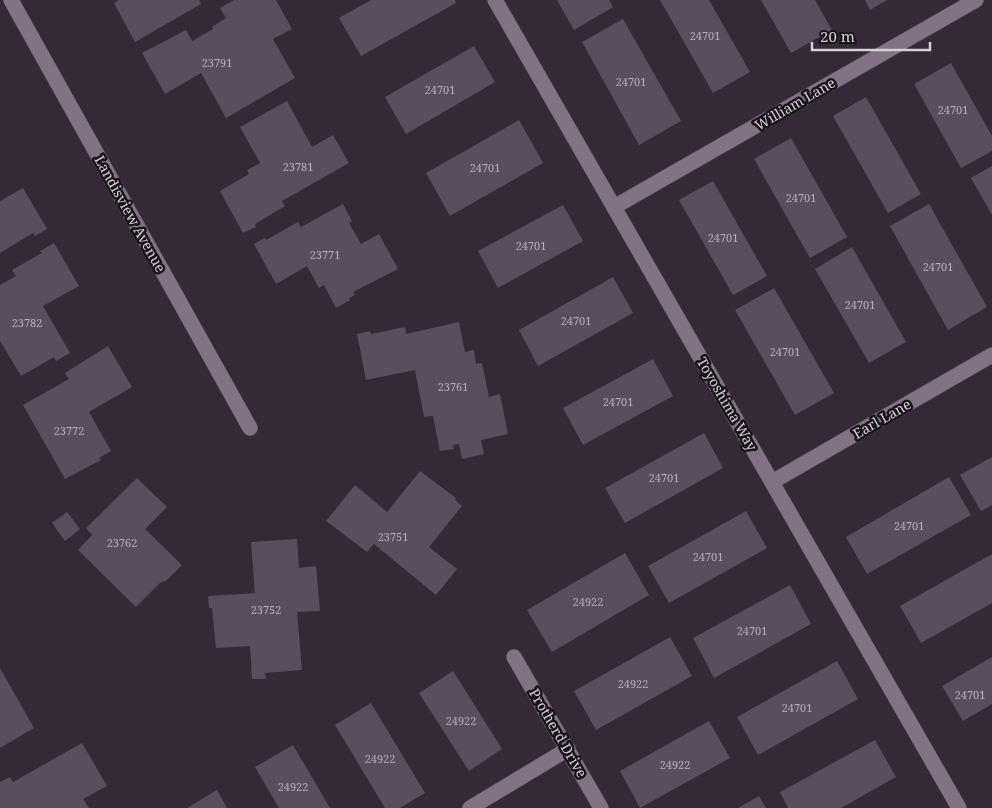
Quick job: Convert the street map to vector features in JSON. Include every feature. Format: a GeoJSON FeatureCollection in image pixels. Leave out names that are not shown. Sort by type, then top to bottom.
{"type":"FeatureCollection","features":[{"type":"Feature","properties":{"kind":"street","name":"Landisview Avenue"},"geometry":{"type":"LineString","coordinates":[[10,0],[250,428]]}},
{"type":"Feature","properties":{"kind":"street","name":"Toyoshima Way"},"geometry":{"type":"LineString","coordinates":[[495,0],[959,808]]}},
{"type":"Feature","properties":{"kind":"street","name":"William Lane"},"geometry":{"type":"LineString","coordinates":[[614,207],[976,0]]}},
{"type":"Feature","properties":{"kind":"street","name":"Earl Lane"},"geometry":{"type":"LineString","coordinates":[[772,482],[992,355]]}},
{"type":"Feature","properties":{"kind":"street","name":"Protherd Drive"},"geometry":{"type":"LineString","coordinates":[[514,657],[601,808]]}},
{"type":"Feature","properties":{"kind":"street"},"geometry":{"type":"LineString","coordinates":[[470,808],[568,749]]}},
{"type":"Feature","properties":{"kind":"building"},"geometry":{"type":"Polygon","coordinates":[[[119,0],[199,0],[201,4],[135,42],[114,3],[119,0]]]}},
{"type":"Feature","properties":{"kind":"building"},"geometry":{"type":"Polygon","coordinates":[[[234,0],[276,0],[292,29],[273,39],[295,78],[226,118],[201,73],[165,94],[142,53],[186,30],[192,41],[213,29],[212,27],[226,18],[220,8],[234,0]]]}},
{"type":"Feature","properties":{"kind":"building"},"geometry":{"type":"Polygon","coordinates":[[[371,0],[455,0],[456,3],[361,56],[339,18],[371,0]]]}},
{"type":"Feature","properties":{"kind":"building"},"geometry":{"type":"Polygon","coordinates":[[[557,0],[609,0],[613,7],[574,30],[557,0]]]}},
{"type":"Feature","properties":{"kind":"building"},"geometry":{"type":"Polygon","coordinates":[[[660,0],[709,0],[750,72],[713,93],[660,0]]]}},
{"type":"Feature","properties":{"kind":"building"},"geometry":{"type":"Polygon","coordinates":[[[761,0],[815,0],[832,30],[791,53],[761,0]]]}},
{"type":"Feature","properties":{"kind":"building"},"geometry":{"type":"Polygon","coordinates":[[[865,0],[887,0],[870,10],[865,0]]]}},
{"type":"Feature","properties":{"kind":"building"},"geometry":{"type":"Polygon","coordinates":[[[623,19],[681,121],[639,145],[582,42],[623,19]]]}},
{"type":"Feature","properties":{"kind":"building"},"geometry":{"type":"Polygon","coordinates":[[[474,46],[495,82],[406,134],[385,97],[474,46]]]}},
{"type":"Feature","properties":{"kind":"building"},"geometry":{"type":"Polygon","coordinates":[[[951,63],[992,136],[992,151],[961,168],[914,84],[951,63]]]}},
{"type":"Feature","properties":{"kind":"building"},"geometry":{"type":"Polygon","coordinates":[[[866,97],[921,194],[888,213],[833,116],[866,97]]]}},
{"type":"Feature","properties":{"kind":"building"},"geometry":{"type":"Polygon","coordinates":[[[287,101],[312,147],[333,135],[349,163],[282,201],[285,206],[255,224],[256,227],[243,233],[220,191],[249,174],[247,170],[260,163],[240,127],[287,101]]]}},
{"type":"Feature","properties":{"kind":"building"},"geometry":{"type":"Polygon","coordinates":[[[519,120],[543,163],[450,216],[426,173],[519,120]]]}},
{"type":"Feature","properties":{"kind":"building"},"geometry":{"type":"Polygon","coordinates":[[[791,138],[847,237],[810,258],[754,159],[791,138]]]}},
{"type":"Feature","properties":{"kind":"building"},"geometry":{"type":"Polygon","coordinates":[[[992,166],[992,215],[971,178],[992,166]]]}},
{"type":"Feature","properties":{"kind":"building"},"geometry":{"type":"Polygon","coordinates":[[[713,181],[767,276],[733,295],[679,200],[713,181]]]}},
{"type":"Feature","properties":{"kind":"building"},"geometry":{"type":"Polygon","coordinates":[[[23,188],[47,229],[35,236],[33,233],[0,253],[0,201],[23,188]]]}},
{"type":"Feature","properties":{"kind":"building"},"geometry":{"type":"Polygon","coordinates":[[[343,204],[352,221],[349,223],[361,244],[379,234],[398,269],[353,292],[355,295],[349,298],[350,300],[336,308],[324,285],[319,288],[307,266],[276,284],[254,244],[265,238],[266,240],[298,222],[301,227],[343,204]]]}},
{"type":"Feature","properties":{"kind":"building"},"geometry":{"type":"Polygon","coordinates":[[[929,204],[987,307],[948,330],[890,226],[929,204]]]}},
{"type":"Feature","properties":{"kind":"building"},"geometry":{"type":"Polygon","coordinates":[[[563,205],[583,241],[498,288],[478,251],[563,205]]]}},
{"type":"Feature","properties":{"kind":"building"},"geometry":{"type":"Polygon","coordinates":[[[54,243],[79,286],[43,306],[70,353],[56,361],[54,357],[21,376],[0,341],[0,285],[16,276],[12,270],[42,253],[40,251],[54,243]]]}},
{"type":"Feature","properties":{"kind":"building"},"geometry":{"type":"Polygon","coordinates":[[[852,247],[906,342],[869,363],[815,269],[852,247]]]}},
{"type":"Feature","properties":{"kind":"building"},"geometry":{"type":"Polygon","coordinates":[[[613,277],[633,313],[538,366],[519,330],[613,277]]]}},
{"type":"Feature","properties":{"kind":"building"},"geometry":{"type":"Polygon","coordinates":[[[774,288],[834,393],[795,415],[735,310],[774,288]]]}},
{"type":"Feature","properties":{"kind":"building"},"geometry":{"type":"Polygon","coordinates":[[[459,322],[465,352],[474,350],[476,364],[482,363],[489,397],[500,394],[508,434],[481,440],[484,454],[462,459],[459,444],[453,445],[454,449],[440,451],[433,416],[424,417],[415,370],[366,380],[357,334],[370,331],[371,334],[405,327],[406,334],[459,322]]]}},
{"type":"Feature","properties":{"kind":"building"},"geometry":{"type":"Polygon","coordinates":[[[108,346],[132,387],[89,412],[111,451],[99,458],[101,460],[65,479],[23,405],[69,379],[65,373],[108,346]]]}},
{"type":"Feature","properties":{"kind":"building"},"geometry":{"type":"Polygon","coordinates":[[[653,359],[673,396],[583,445],[563,408],[653,359]]]}},
{"type":"Feature","properties":{"kind":"building"},"geometry":{"type":"Polygon","coordinates":[[[704,433],[723,468],[625,523],[605,488],[704,433]]]}},
{"type":"Feature","properties":{"kind":"building"},"geometry":{"type":"Polygon","coordinates":[[[992,457],[992,505],[981,511],[960,475],[992,457]]]}},
{"type":"Feature","properties":{"kind":"building"},"geometry":{"type":"Polygon","coordinates":[[[420,471],[456,498],[455,500],[462,506],[429,547],[457,569],[436,595],[374,544],[367,552],[326,521],[355,485],[387,512],[420,471]]]}},
{"type":"Feature","properties":{"kind":"building"},"geometry":{"type":"Polygon","coordinates":[[[949,477],[971,515],[867,574],[846,537],[949,477]]]}},
{"type":"Feature","properties":{"kind":"building"},"geometry":{"type":"Polygon","coordinates":[[[137,478],[167,507],[145,529],[182,565],[166,581],[160,583],[136,607],[78,550],[92,535],[86,528],[137,478]]]}},
{"type":"Feature","properties":{"kind":"building"},"geometry":{"type":"Polygon","coordinates":[[[746,511],[767,548],[669,603],[648,566],[746,511]]]}},
{"type":"Feature","properties":{"kind":"building"},"geometry":{"type":"Polygon","coordinates":[[[67,512],[80,529],[65,541],[52,523],[67,512]]]}},
{"type":"Feature","properties":{"kind":"building"},"geometry":{"type":"Polygon","coordinates":[[[297,539],[299,568],[316,566],[320,611],[297,612],[302,670],[265,673],[266,679],[252,679],[250,646],[216,648],[212,608],[209,608],[208,596],[255,593],[251,542],[297,539]]]}},
{"type":"Feature","properties":{"kind":"building"},"geometry":{"type":"Polygon","coordinates":[[[625,553],[649,595],[552,652],[527,610],[625,553]]]}},
{"type":"Feature","properties":{"kind":"building"},"geometry":{"type":"Polygon","coordinates":[[[992,554],[992,603],[921,643],[900,606],[992,554]]]}},
{"type":"Feature","properties":{"kind":"building"},"geometry":{"type":"Polygon","coordinates":[[[790,585],[811,624],[714,678],[693,638],[790,585]]]}},
{"type":"Feature","properties":{"kind":"building"},"geometry":{"type":"Polygon","coordinates":[[[670,637],[692,676],[596,730],[574,691],[670,637]]]}},
{"type":"Feature","properties":{"kind":"building"},"geometry":{"type":"Polygon","coordinates":[[[992,657],[992,704],[963,721],[942,686],[992,657]]]}},
{"type":"Feature","properties":{"kind":"building"},"geometry":{"type":"Polygon","coordinates":[[[837,661],[858,699],[758,755],[737,717],[837,661]]]}},
{"type":"Feature","properties":{"kind":"building"},"geometry":{"type":"Polygon","coordinates":[[[0,668],[34,728],[0,748],[0,668]]]}},
{"type":"Feature","properties":{"kind":"building"},"geometry":{"type":"Polygon","coordinates":[[[453,671],[502,749],[469,771],[419,693],[453,671]]]}},
{"type":"Feature","properties":{"kind":"building"},"geometry":{"type":"Polygon","coordinates":[[[371,703],[425,793],[400,808],[385,808],[335,725],[371,703]]]}},
{"type":"Feature","properties":{"kind":"building"},"geometry":{"type":"Polygon","coordinates":[[[709,721],[730,758],[640,808],[620,771],[709,721]]]}},
{"type":"Feature","properties":{"kind":"building"},"geometry":{"type":"Polygon","coordinates":[[[875,740],[896,777],[841,808],[788,808],[780,792],[875,740]]]}},
{"type":"Feature","properties":{"kind":"building"},"geometry":{"type":"Polygon","coordinates":[[[82,743],[107,786],[83,799],[89,808],[0,808],[0,782],[10,777],[13,782],[82,743]]]}},
{"type":"Feature","properties":{"kind":"building"},"geometry":{"type":"Polygon","coordinates":[[[293,745],[330,808],[279,808],[255,767],[293,745]]]}},
{"type":"Feature","properties":{"kind":"building"},"geometry":{"type":"Polygon","coordinates":[[[217,790],[227,808],[187,808],[217,790]]]}},
{"type":"Feature","properties":{"kind":"building"},"geometry":{"type":"Polygon","coordinates":[[[759,796],[766,808],[738,808],[759,796]]]}}]}
